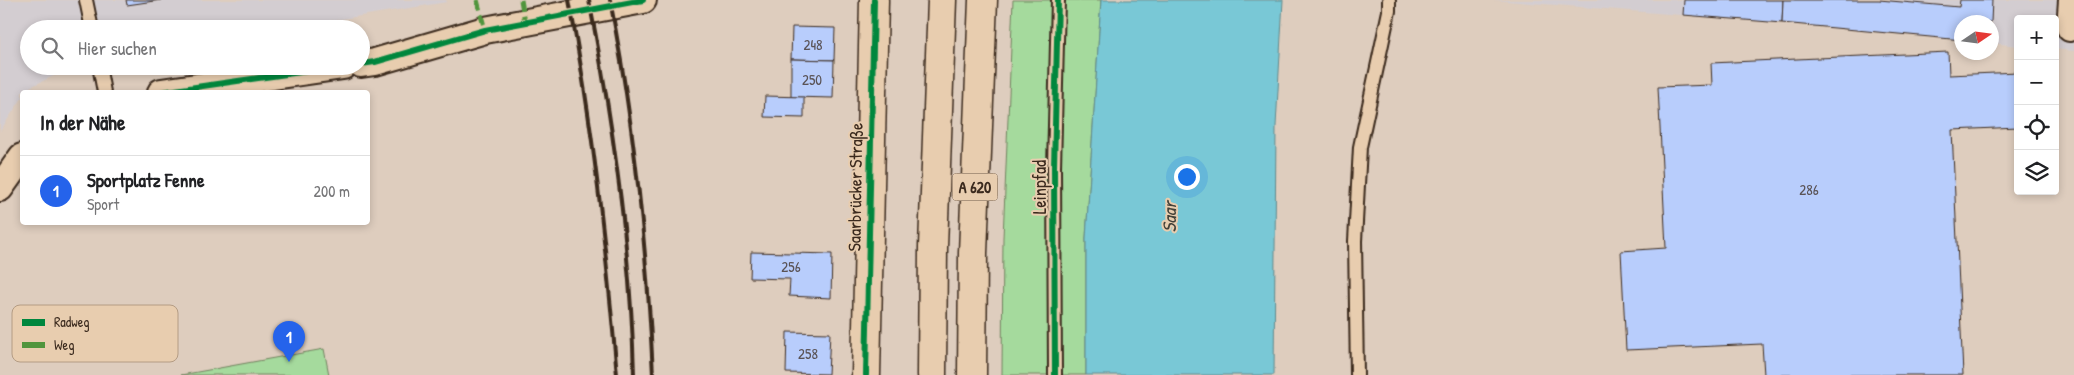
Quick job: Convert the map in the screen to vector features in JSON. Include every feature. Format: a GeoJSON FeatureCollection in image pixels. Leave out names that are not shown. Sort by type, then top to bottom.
{"type":"FeatureCollection","features":[{"type":"Feature","properties":{"kind":"main road","name":"Saarbrücker Straße"},"geometry":{"type":"LineString","coordinates":[[866,375],[874,0]]}},
{"type":"Feature","properties":{"kind":"main road","name":"A 620"},"geometry":{"type":"LineString","coordinates":[[932,375],[933,247],[942,0]]}},
{"type":"Feature","properties":{"kind":"main road","name":"A 620"},"geometry":{"type":"LineString","coordinates":[[972,375],[973,253],[983,0]]}},
{"type":"Feature","properties":{"kind":"street"},"geometry":{"type":"LineString","coordinates":[[370,63],[485,30],[643,0]]}},
{"type":"Feature","properties":{"kind":"street"},"geometry":{"type":"LineString","coordinates":[[2070,28],[2072,0]]}},
{"type":"Feature","properties":{"kind":"street"},"geometry":{"type":"LineString","coordinates":[[175,90],[280,75]]}},
{"type":"Feature","properties":{"kind":"street"},"geometry":{"type":"LineString","coordinates":[[0,188],[20,160]]}},
{"type":"Feature","properties":{"kind":"lane"},"geometry":{"type":"LineString","coordinates":[[86,0],[90,20]]}},
{"type":"Feature","properties":{"kind":"lane","name":"Leinpfad"},"geometry":{"type":"LineString","coordinates":[[1056,375],[1054,167],[1058,0]]}},
{"type":"Feature","properties":{"kind":"lane"},"geometry":{"type":"LineString","coordinates":[[1357,375],[1355,241],[1360,147],[1389,11],[1389,0]]}},
{"type":"Feature","properties":{"kind":"lane"},"geometry":{"type":"LineString","coordinates":[[101,75],[104,90]]}},
{"type":"Feature","properties":{"kind":"shaded area"},"geometry":{"type":"Polygon","coordinates":[[[0,0],[446,0],[447,2],[336,20],[20,20],[20,75],[56,75],[30,87],[28,90],[20,90],[20,101],[0,131],[0,0]]]}},
{"type":"Feature","properties":{"kind":"shaded area"},"geometry":{"type":"Polygon","coordinates":[[[1494,0],[2074,0],[2074,51],[2059,49],[2059,15],[2014,15],[2014,46],[1999,44],[1999,15],[1954,15],[1954,39],[1782,23],[1494,0]]]}},
{"type":"Feature","properties":{"kind":"green space"},"geometry":{"type":"Polygon","coordinates":[[[1013,0],[1101,0],[1086,238],[1086,375],[1002,375],[1003,238],[1013,0]]]}},
{"type":"Feature","properties":{"kind":"green space"},"geometry":{"type":"Polygon","coordinates":[[[324,349],[329,375],[181,375],[324,349]]]}},
{"type":"Feature","properties":{"kind":"water","name":"Saar"},"geometry":{"type":"Polygon","coordinates":[[[1101,0],[1283,0],[1276,126],[1274,375],[1086,375],[1086,238],[1101,0]]]}},
{"type":"Feature","properties":{"kind":"building"},"geometry":{"type":"Polygon","coordinates":[[[126,0],[161,0],[127,5],[126,0]]]}},
{"type":"Feature","properties":{"kind":"building"},"geometry":{"type":"Polygon","coordinates":[[[1684,0],[1783,0],[1782,23],[1683,15],[1684,0]]]}},
{"type":"Feature","properties":{"kind":"building"},"geometry":{"type":"Polygon","coordinates":[[[1783,0],[1879,0],[1959,7],[1960,0],[1992,0],[1991,15],[1954,15],[1954,39],[1782,23],[1783,0]]]}},
{"type":"Feature","properties":{"kind":"building"},"geometry":{"type":"Polygon","coordinates":[[[792,27],[835,28],[834,60],[791,59],[792,27]]]}},
{"type":"Feature","properties":{"kind":"building"},"geometry":{"type":"Polygon","coordinates":[[[1948,52],[1949,75],[2014,72],[2014,127],[1952,130],[1963,375],[1764,375],[1762,344],[1626,350],[1621,251],[1666,248],[1658,87],[1712,85],[1711,63],[1948,52]]]}},
{"type":"Feature","properties":{"kind":"building"},"geometry":{"type":"Polygon","coordinates":[[[791,59],[834,60],[833,98],[791,97],[791,59]]]}},
{"type":"Feature","properties":{"kind":"building"},"geometry":{"type":"Polygon","coordinates":[[[765,96],[804,97],[804,118],[764,117],[765,96]]]}},
{"type":"Feature","properties":{"kind":"building"},"geometry":{"type":"Polygon","coordinates":[[[751,252],[832,254],[831,298],[789,296],[790,279],[750,278],[751,252]]]}},
{"type":"Feature","properties":{"kind":"building"},"geometry":{"type":"Polygon","coordinates":[[[787,332],[830,333],[828,374],[786,373],[787,332]]]}},
{"type":"Feature","properties":{"kind":"railway"},"geometry":{"type":"LineString","coordinates":[[569,0],[578,47],[598,187],[617,375]]}},
{"type":"Feature","properties":{"kind":"railway"},"geometry":{"type":"LineString","coordinates":[[589,0],[606,93],[625,234],[634,375]]}},
{"type":"Feature","properties":{"kind":"railway"},"geometry":{"type":"LineString","coordinates":[[610,0],[633,139],[643,233],[653,375]]}},
{"type":"Feature","properties":{"kind":"marked path"},"geometry":{"type":"LineString","coordinates":[[477,0],[485,30]]}},
{"type":"Feature","properties":{"kind":"marked path"},"geometry":{"type":"LineString","coordinates":[[521,0],[525,22]]}},
{"type":"Feature","properties":{"kind":"cycle path"},"geometry":{"type":"LineString","coordinates":[[370,63],[485,30],[643,0]]}},
{"type":"Feature","properties":{"kind":"cycle path"},"geometry":{"type":"LineString","coordinates":[[866,375],[874,0]]}},
{"type":"Feature","properties":{"kind":"cycle path"},"geometry":{"type":"LineString","coordinates":[[1055,375],[1054,167],[1058,0]]}},
{"type":"Feature","properties":{"kind":"cycle path"},"geometry":{"type":"LineString","coordinates":[[175,90],[280,75]]}},
{"type":"Feature","properties":{"kind":"place","name":"Sportplatz Fenne"},"geometry":{"type":"Point","coordinates":[289,362]}}]}
